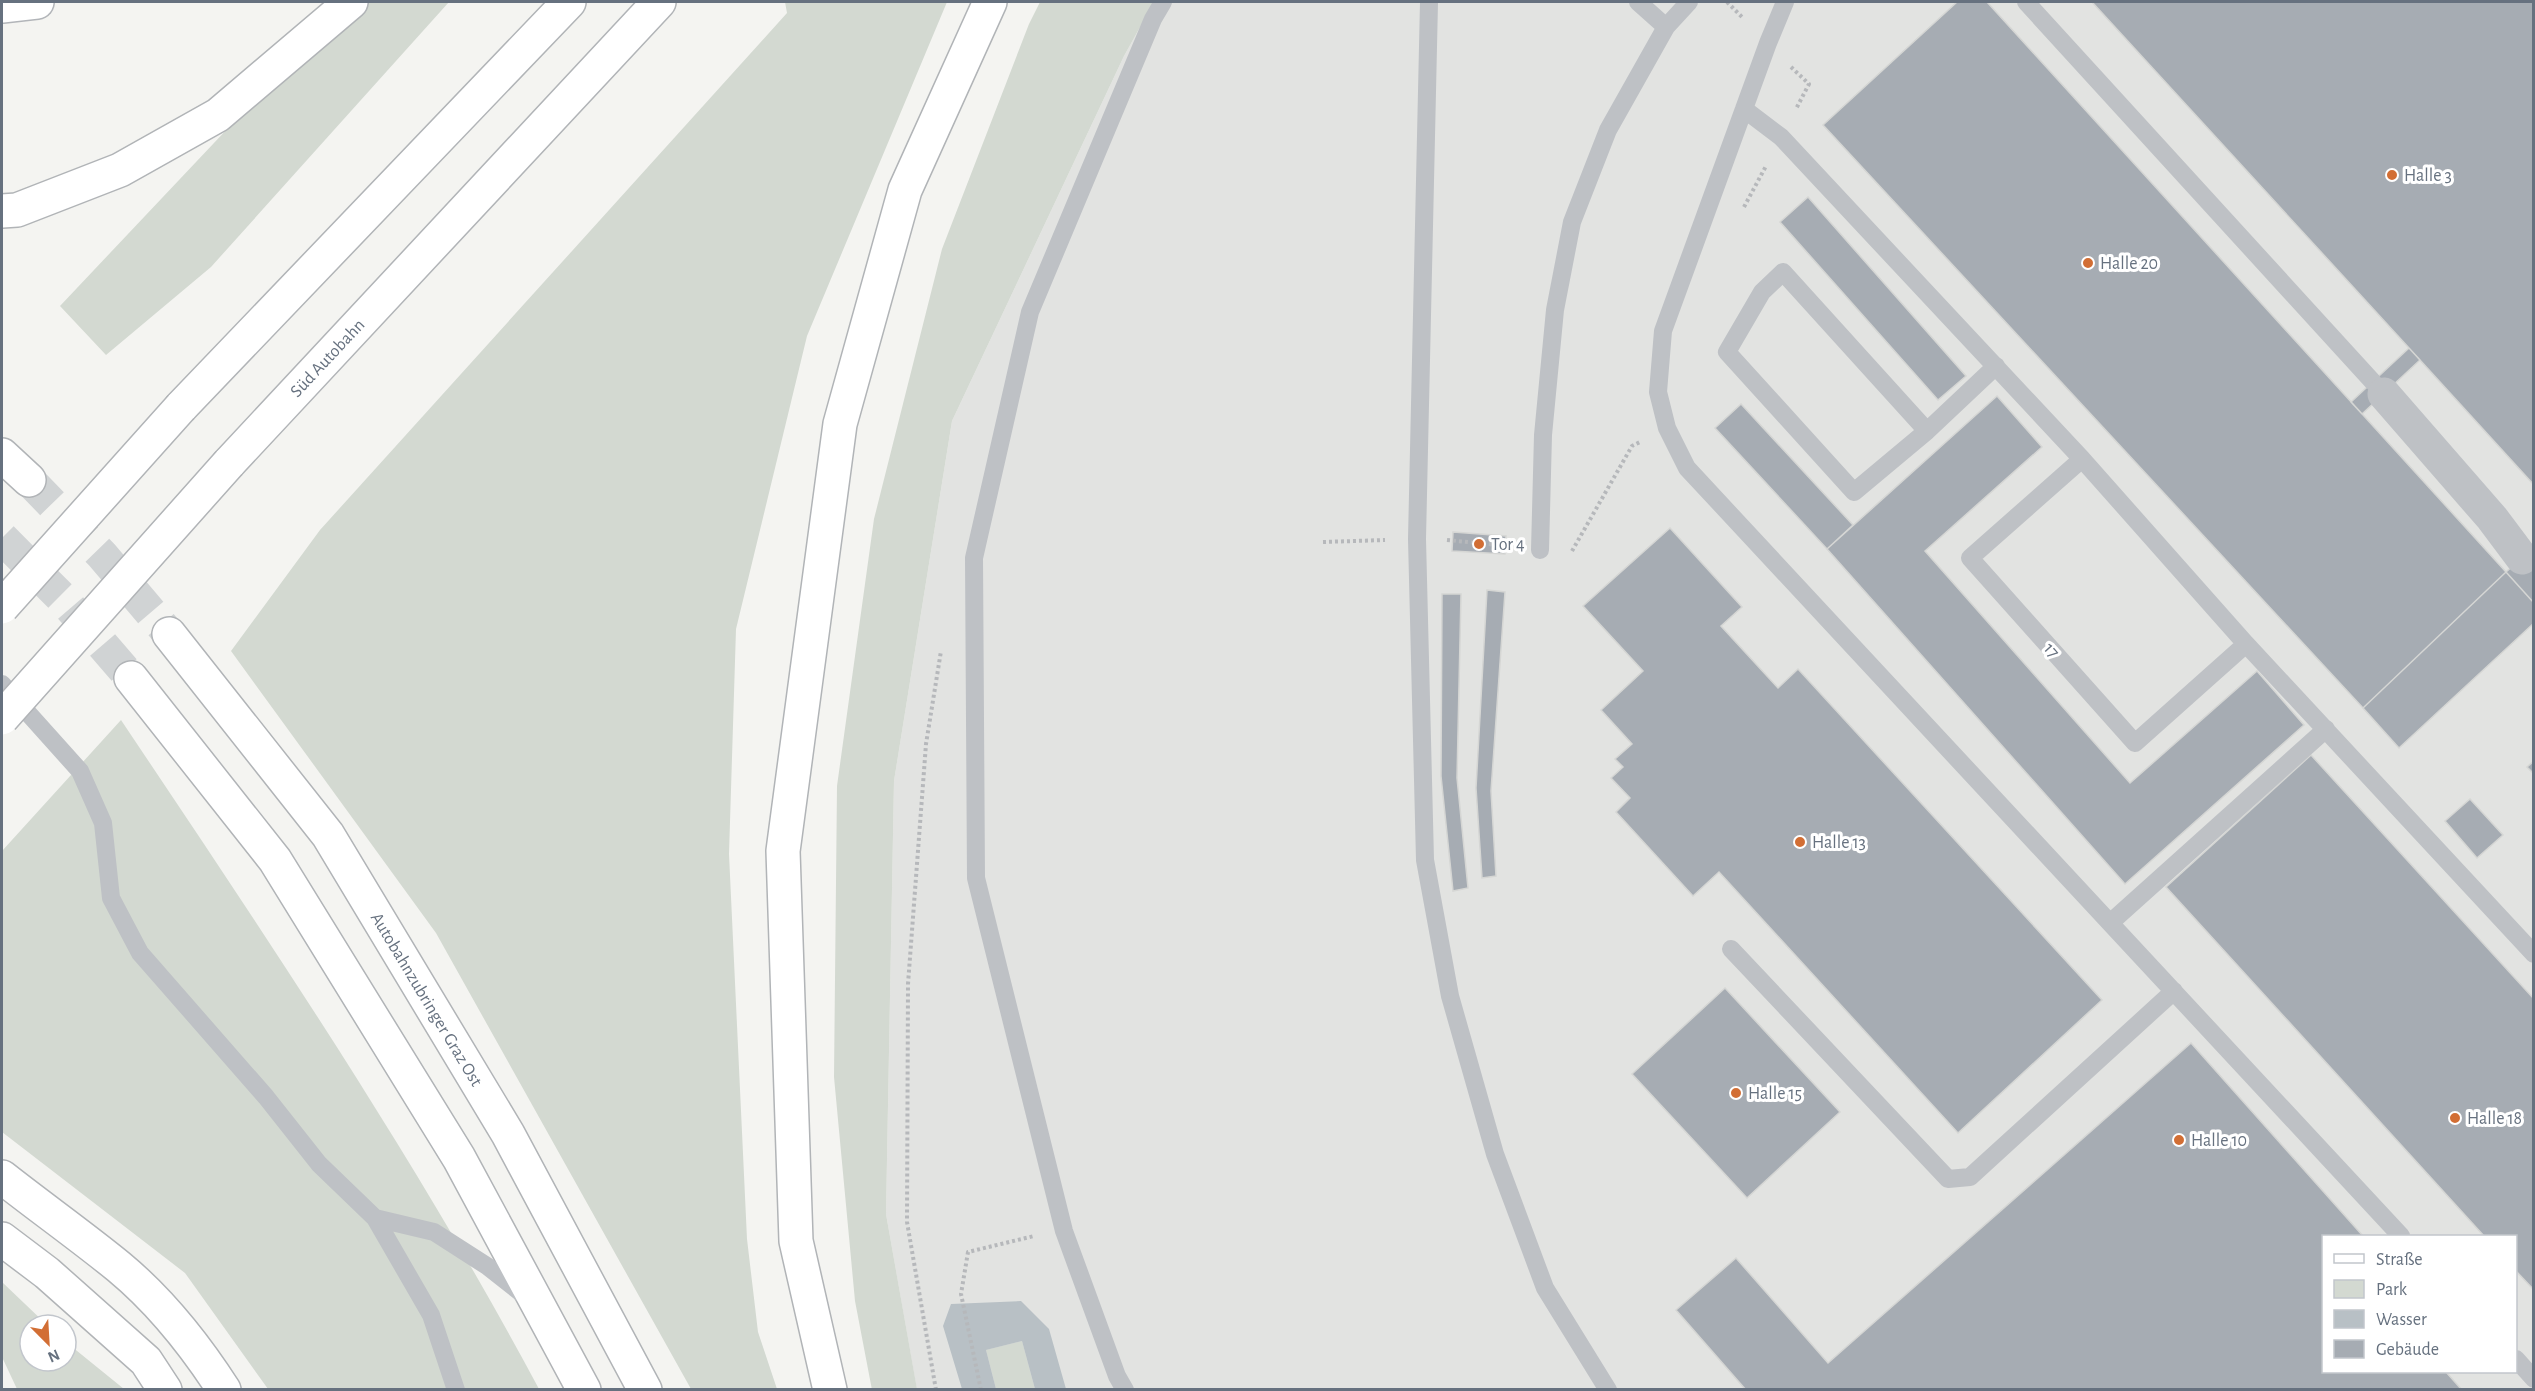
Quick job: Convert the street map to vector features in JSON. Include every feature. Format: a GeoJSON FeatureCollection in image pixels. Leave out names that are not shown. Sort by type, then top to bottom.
{"type":"FeatureCollection","features":[{"type":"Feature","properties":{"kind":"main road"},"geometry":{"type":"LineString","coordinates":[[2,6],[37,2]]}},
{"type":"Feature","properties":{"kind":"main road"},"geometry":{"type":"LineString","coordinates":[[2,211],[17,210],[120,170],[218,115],[351,2]]}},
{"type":"Feature","properties":{"kind":"main road"},"geometry":{"type":"LineString","coordinates":[[2,607],[181,407],[569,2]]}},
{"type":"Feature","properties":{"kind":"main road","name":"Süd Autobahn"},"geometry":{"type":"LineString","coordinates":[[2,718],[229,463],[659,2]]}},
{"type":"Feature","properties":{"kind":"main road"},"geometry":{"type":"LineString","coordinates":[[830,1389],[796,1240],[783,851],[840,424],[905,190],[990,2]]}},
{"type":"Feature","properties":{"kind":"main road"},"geometry":{"type":"LineString","coordinates":[[2,455],[29,480]]}},
{"type":"Feature","properties":{"kind":"main road","name":"Autobahnzubringer Graz Ost"},"geometry":{"type":"LineString","coordinates":[[170,634],[328,835],[508,1134],[645,1389]]}},
{"type":"Feature","properties":{"kind":"main road"},"geometry":{"type":"LineString","coordinates":[[131,678],[275,860],[459,1158],[584,1389]]}},
{"type":"Feature","properties":{"kind":"main road"},"geometry":{"type":"LineString","coordinates":[[2,1177],[120,1268],[180,1329],[224,1389]]}},
{"type":"Feature","properties":{"kind":"main road"},"geometry":{"type":"LineString","coordinates":[[2,1239],[47,1273],[146,1361],[165,1389]]}},
{"type":"Feature","properties":{"kind":"street"},"geometry":{"type":"LineString","coordinates":[[2378,388],[2492,518],[2522,558]]}},
{"type":"Feature","properties":{"kind":"lane"},"geometry":{"type":"LineString","coordinates":[[1125,1389],[1117,1376],[1065,1231],[976,878],[974,558],[1030,312],[1153,19],[1163,2]]}},
{"type":"Feature","properties":{"kind":"lane"},"geometry":{"type":"LineString","coordinates":[[1429,2],[1417,539],[1425,860],[1450,996],[1495,1154],[1545,1288],[1608,1389]]}},
{"type":"Feature","properties":{"kind":"lane"},"geometry":{"type":"LineString","coordinates":[[1638,2],[1666,27]]}},
{"type":"Feature","properties":{"kind":"lane"},"geometry":{"type":"LineString","coordinates":[[1540,550],[1543,435],[1555,310],[1572,222],[1608,130],[1666,27],[1689,2]]}},
{"type":"Feature","properties":{"kind":"lane"},"geometry":{"type":"LineString","coordinates":[[1785,2],[1663,331],[1658,392],[1667,428],[1687,468],[2401,1235]]}},
{"type":"Feature","properties":{"kind":"lane"},"geometry":{"type":"LineString","coordinates":[[2026,2],[2378,388]]}},
{"type":"Feature","properties":{"kind":"lane"},"geometry":{"type":"LineString","coordinates":[[1744,109],[1781,137],[1996,366],[2246,644],[2534,954]]}},
{"type":"Feature","properties":{"kind":"lane"},"geometry":{"type":"LineString","coordinates":[[1927,431],[1783,272],[1762,292],[1727,352],[1854,492],[1927,431],[1996,366]]}},
{"type":"Feature","properties":{"kind":"lane","name":"17"},"geometry":{"type":"LineString","coordinates":[[2082,459],[1970,558],[2135,743],[2246,644]]}},
{"type":"Feature","properties":{"kind":"lane"},"geometry":{"type":"LineString","coordinates":[[2,684],[80,771],[103,823],[111,898],[140,953],[266,1097],[319,1164],[375,1218],[431,1315],[456,1389]]}},
{"type":"Feature","properties":{"kind":"lane"},"geometry":{"type":"LineString","coordinates":[[2110,923],[2326,729]]}},
{"type":"Feature","properties":{"kind":"lane"},"geometry":{"type":"LineString","coordinates":[[1731,949],[1948,1179],[1970,1177],[2174,991]]}},
{"type":"Feature","properties":{"kind":"lane"},"geometry":{"type":"LineString","coordinates":[[375,1218],[434,1232],[487,1266],[538,1306]]}},
{"type":"Feature","properties":{"kind":"lane"},"geometry":{"type":"LineString","coordinates":[[2517,1360],[2534,1379]]}},
{"type":"Feature","properties":{"kind":"path"},"geometry":{"type":"LineString","coordinates":[[936,1389],[907,1222],[908,996],[926,744],[942,641]]}},
{"type":"Feature","properties":{"kind":"path"},"geometry":{"type":"LineString","coordinates":[[981,1389],[961,1294],[968,1252],[1013,1240],[1065,1231]]}},
{"type":"Feature","properties":{"kind":"shaded area"},"geometry":{"type":"Polygon","coordinates":[[[1154,2],[2533,2],[2533,1389],[917,1390],[886,1214],[894,781],[952,421],[1124,56],[1154,2]]]}},
{"type":"Feature","properties":{"kind":"green space"},"geometry":{"type":"Polygon","coordinates":[[[347,2],[449,2],[211,267],[106,355],[60,306],[347,2]]]}},
{"type":"Feature","properties":{"kind":"green space"},"geometry":{"type":"Polygon","coordinates":[[[785,2],[947,2],[807,336],[736,629],[729,854],[747,1239],[758,1332],[777,1389],[691,1389],[436,933],[231,651],[320,530],[787,13],[785,2]]]}},
{"type":"Feature","properties":{"kind":"green space"},"geometry":{"type":"Polygon","coordinates":[[[1040,2],[1154,2],[1124,56],[952,421],[894,781],[886,1214],[917,1389],[872,1390],[855,1301],[834,1077],[837,786],[874,519],[942,249],[1029,24],[1040,2]]]}},
{"type":"Feature","properties":{"kind":"green space"},"geometry":{"type":"Polygon","coordinates":[[[121,720],[285,966],[391,1133],[442,1217],[539,1389],[268,1389],[185,1273],[2,1132],[2,851],[121,720]]]}},
{"type":"Feature","properties":{"kind":"green space"},"geometry":{"type":"Polygon","coordinates":[[[2,1282],[34,1313],[18,1313],[18,1373],[78,1373],[78,1352],[124,1389],[17,1389],[2,1357],[2,1282]]]}},
{"type":"Feature","properties":{"kind":"green space"},"geometry":{"type":"Polygon","coordinates":[[[1022,1341],[1035,1389],[996,1389],[986,1350],[1022,1341]]]}},
{"type":"Feature","properties":{"kind":"water"},"geometry":{"type":"Polygon","coordinates":[[[1021,1301],[1049,1329],[1066,1389],[1035,1389],[1022,1341],[986,1350],[996,1389],[962,1389],[943,1326],[951,1304],[1021,1301]]]}},
{"type":"Feature","properties":{"kind":"building","name":"Halle 20"},"geometry":{"type":"Polygon","coordinates":[[[1957,2],[1987,2],[2506,572],[2363,708],[1823,125],[1957,2]]]}},
{"type":"Feature","properties":{"kind":"building","name":"Halle 3"},"geometry":{"type":"Polygon","coordinates":[[[2092,2],[2534,2],[2534,485],[2409,348],[2092,2]]]}},
{"type":"Feature","properties":{"kind":"building"},"geometry":{"type":"Polygon","coordinates":[[[1808,197],[1966,376],[1938,400],[1780,222],[1808,197]]]}},
{"type":"Feature","properties":{"kind":"building"},"geometry":{"type":"Polygon","coordinates":[[[2409,348],[2420,360],[2362,414],[2351,402],[2409,348]]]}},
{"type":"Feature","properties":{"kind":"building"},"geometry":{"type":"Polygon","coordinates":[[[1997,396],[2042,447],[1925,551],[2130,783],[2257,671],[2304,725],[2125,884],[1827,549],[1997,396]]]}},
{"type":"Feature","properties":{"kind":"building"},"geometry":{"type":"Polygon","coordinates":[[[1741,404],[1853,525],[1827,549],[1715,428],[1741,404]]]}},
{"type":"Feature","properties":{"kind":"building","name":"Halle 13"},"geometry":{"type":"Polygon","coordinates":[[[1670,528],[1742,607],[1721,626],[1778,688],[1798,669],[2102,1000],[1958,1133],[1719,872],[1693,896],[1616,812],[1630,798],[1611,778],[1623,767],[1615,759],[1632,744],[1601,710],[1643,671],[1583,606],[1670,528]]]}},
{"type":"Feature","properties":{"kind":"building","name":"Tor 4"},"geometry":{"type":"Polygon","coordinates":[[[1453,532],[1506,536],[1505,554],[1452,551],[1453,532]]]}},
{"type":"Feature","properties":{"kind":"building"},"geometry":{"type":"Polygon","coordinates":[[[2534,547],[2534,603],[2506,572],[2534,547]]]}},
{"type":"Feature","properties":{"kind":"building"},"geometry":{"type":"Polygon","coordinates":[[[2506,572],[2534,603],[2534,623],[2399,748],[2363,708],[2506,572]]]}},
{"type":"Feature","properties":{"kind":"building"},"geometry":{"type":"Polygon","coordinates":[[[1487,590],[1505,592],[1491,791],[1496,876],[1482,878],[1476,788],[1487,590]]]}},
{"type":"Feature","properties":{"kind":"building"},"geometry":{"type":"Polygon","coordinates":[[[1442,594],[1461,594],[1457,778],[1468,888],[1453,891],[1441,776],[1442,594]]]}},
{"type":"Feature","properties":{"kind":"building","name":"Halle 18"},"geometry":{"type":"Polygon","coordinates":[[[2311,755],[2534,999],[2534,1290],[2517,1272],[2517,1235],[2483,1235],[2166,887],[2311,755]]]}},
{"type":"Feature","properties":{"kind":"building"},"geometry":{"type":"Polygon","coordinates":[[[2534,761],[2534,774],[2527,767],[2534,761]]]}},
{"type":"Feature","properties":{"kind":"building"},"geometry":{"type":"Polygon","coordinates":[[[2470,799],[2503,835],[2477,858],[2445,821],[2470,799]]]}},
{"type":"Feature","properties":{"kind":"building","name":"Halle 15"},"geometry":{"type":"Polygon","coordinates":[[[1725,988],[1840,1112],[1747,1198],[1632,1074],[1725,988]]]}},
{"type":"Feature","properties":{"kind":"building","name":"Halle 10"},"geometry":{"type":"Polygon","coordinates":[[[2191,1043],[2362,1235],[2322,1235],[2322,1373],[2447,1373],[2462,1390],[1746,1390],[1676,1310],[1736,1258],[1828,1363],[2191,1043]]]}},
{"type":"Feature","properties":{"kind":"tunnel"},"geometry":{"type":"LineString","coordinates":[[29,480],[102,555],[169,634]]}},
{"type":"Feature","properties":{"kind":"tunnel"},"geometry":{"type":"LineString","coordinates":[[2,538],[62,598],[131,678]]}},
{"type":"Feature","properties":{"kind":"place","name":"Halle 3"},"geometry":{"type":"Point","coordinates":[2392,175]}},
{"type":"Feature","properties":{"kind":"place","name":"Halle 20"},"geometry":{"type":"Point","coordinates":[2088,263]}},
{"type":"Feature","properties":{"kind":"place","name":"Tor 4"},"geometry":{"type":"Point","coordinates":[1479,544]}},
{"type":"Feature","properties":{"kind":"place","name":"Halle 13"},"geometry":{"type":"Point","coordinates":[1800,842]}},
{"type":"Feature","properties":{"kind":"place","name":"Halle 15"},"geometry":{"type":"Point","coordinates":[1736,1093]}},
{"type":"Feature","properties":{"kind":"place","name":"Halle 18"},"geometry":{"type":"Point","coordinates":[2455,1118]}},
{"type":"Feature","properties":{"kind":"place","name":"Halle 10"},"geometry":{"type":"Point","coordinates":[2179,1140]}}]}
